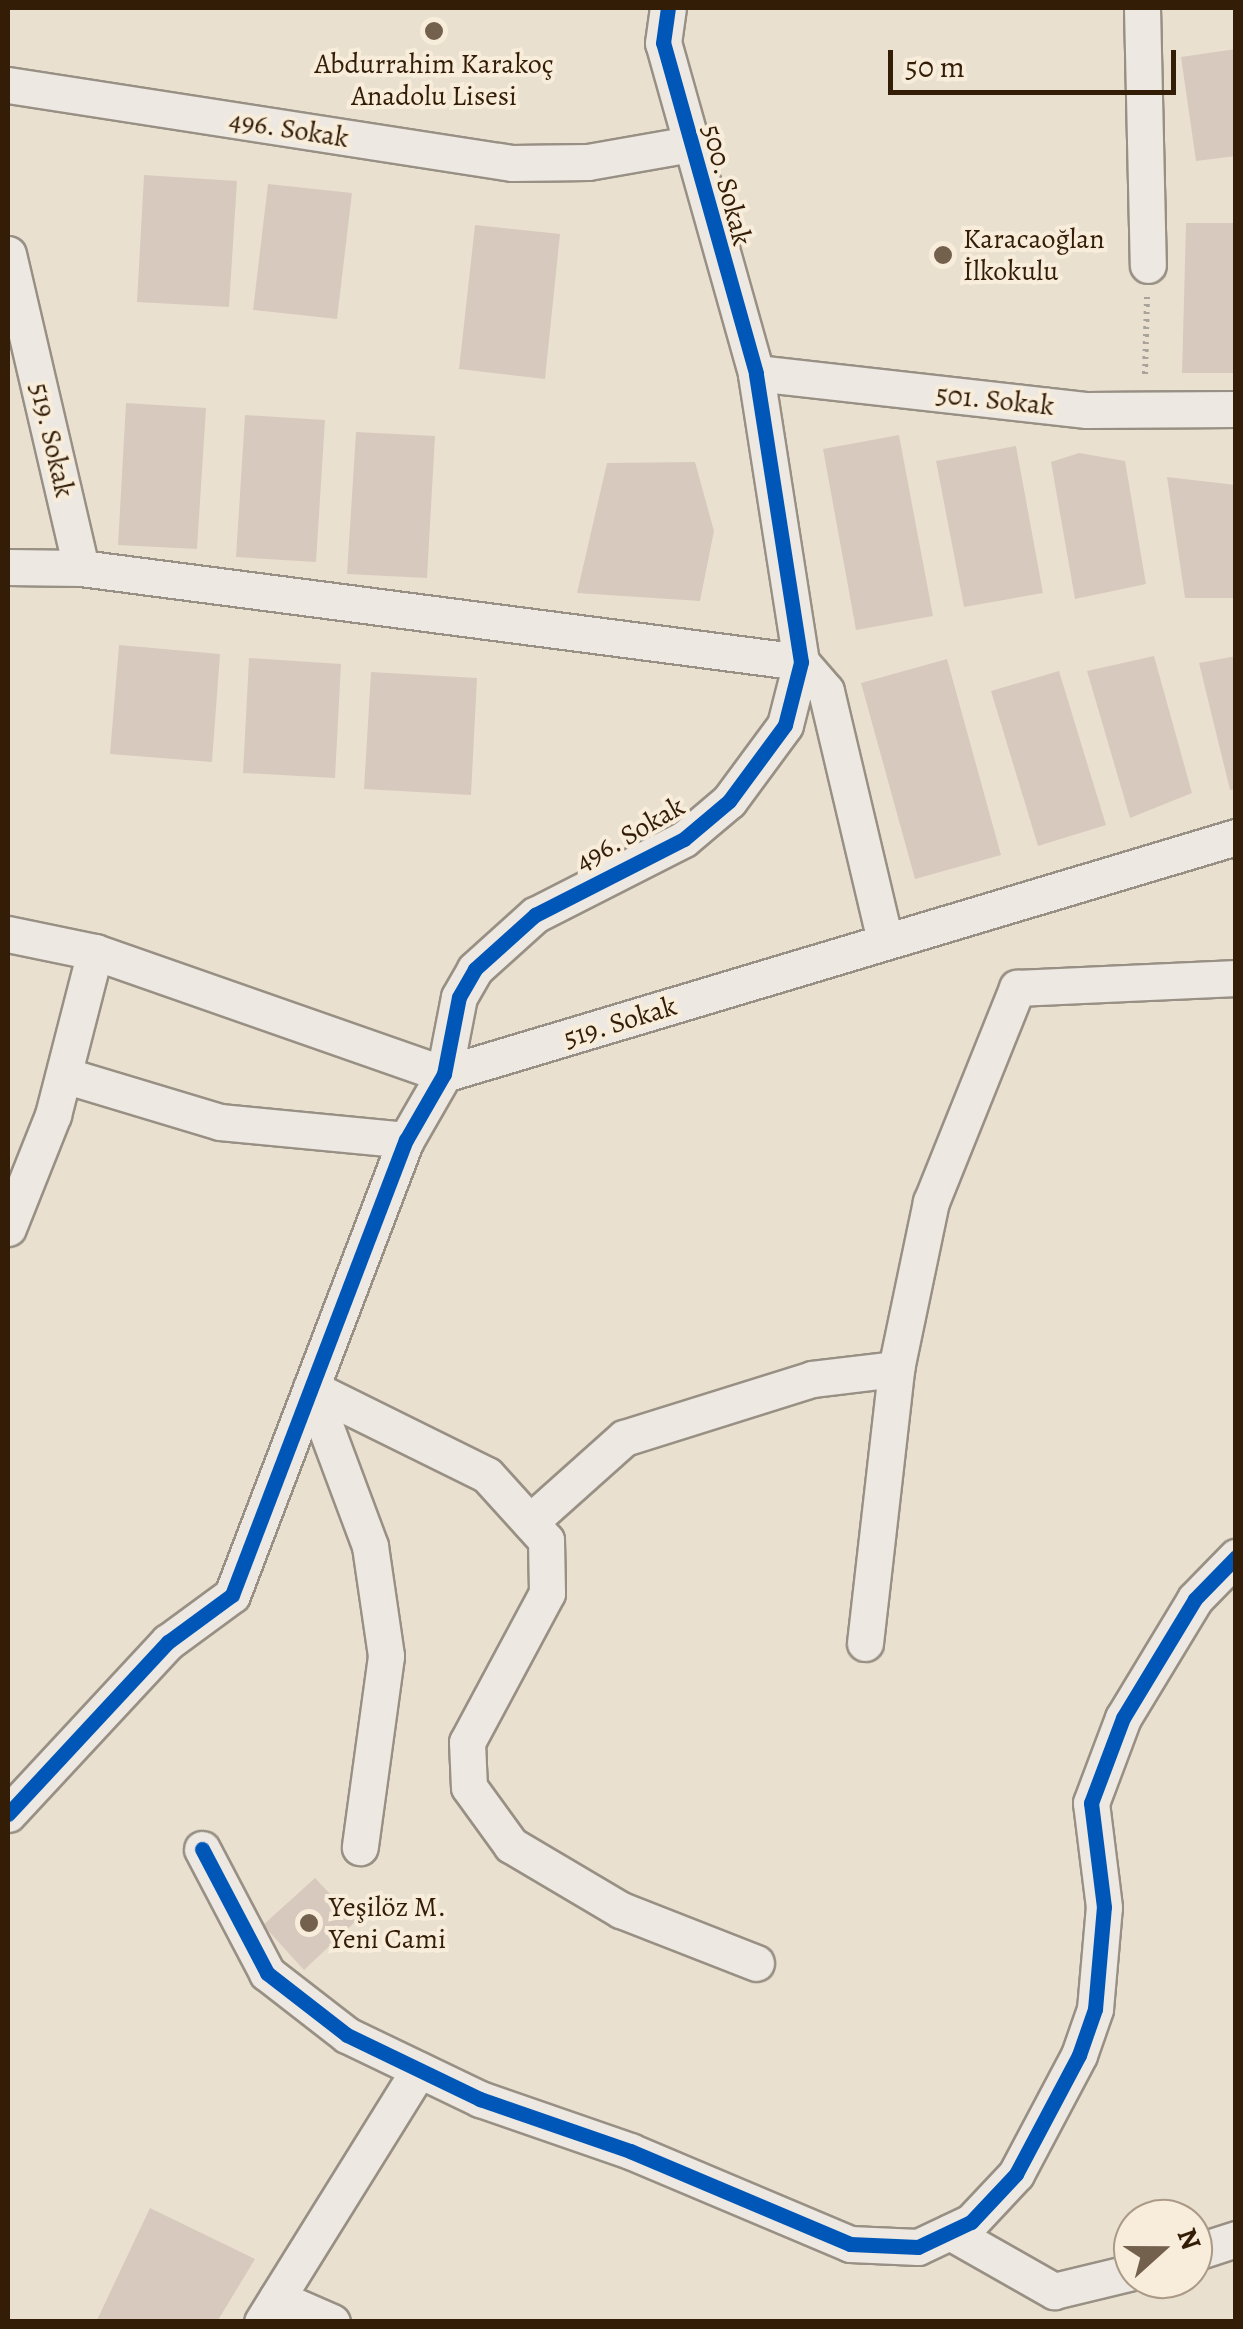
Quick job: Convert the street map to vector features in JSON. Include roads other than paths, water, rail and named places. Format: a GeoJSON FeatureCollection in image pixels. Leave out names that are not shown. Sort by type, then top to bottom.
{"type":"FeatureCollection","features":[{"type":"Feature","properties":{"kind":"street","name":"500. Sokak"},"geometry":{"type":"LineString","coordinates":[[668,8],[663,43],[756,373]]}},
{"type":"Feature","properties":{"kind":"street"},"geometry":{"type":"LineString","coordinates":[[1142,8],[1148,266]]}},
{"type":"Feature","properties":{"kind":"street","name":"496. Sokak"},"geometry":{"type":"LineString","coordinates":[[8,85],[512,163],[588,162],[690,144]]}},
{"type":"Feature","properties":{"kind":"street","name":"519. Sokak"},"geometry":{"type":"LineString","coordinates":[[8,254],[19,344],[82,568]]}},
{"type":"Feature","properties":{"kind":"street","name":"496. Sokak"},"geometry":{"type":"LineString","coordinates":[[8,1814],[168,1642],[232,1595],[406,1140],[444,1074],[459,997],[484,958],[535,915],[684,839],[729,801],[785,724],[800,662],[756,373]]}},
{"type":"Feature","properties":{"kind":"street","name":"501. Sokak"},"geometry":{"type":"LineString","coordinates":[[756,373],[1086,410],[1236,409]]}},
{"type":"Feature","properties":{"kind":"street"},"geometry":{"type":"LineString","coordinates":[[8,567],[82,568],[800,662],[826,691],[884,936]]}},
{"type":"Feature","properties":{"kind":"street","name":"519. Sokak"},"geometry":{"type":"LineString","coordinates":[[444,1074],[884,936],[1236,837]]}},
{"type":"Feature","properties":{"kind":"street"},"geometry":{"type":"LineString","coordinates":[[8,934],[96,952],[444,1074]]}},
{"type":"Feature","properties":{"kind":"street"},"geometry":{"type":"LineString","coordinates":[[9,1219],[64,1075],[96,952]]}},
{"type":"Feature","properties":{"kind":"street"},"geometry":{"type":"LineString","coordinates":[[865,1643],[896,1369],[931,1202],[1017,988],[1236,978]]}},
{"type":"Feature","properties":{"kind":"street"},"geometry":{"type":"LineString","coordinates":[[64,1075],[220,1122],[406,1140]]}},
{"type":"Feature","properties":{"kind":"street"},"geometry":{"type":"LineString","coordinates":[[530,1522],[624,1438],[812,1379],[896,1369]]}},
{"type":"Feature","properties":{"kind":"street"},"geometry":{"type":"LineString","coordinates":[[310,1388],[487,1474],[546,1540],[547,1593],[467,1742],[469,1787],[510,1845],[621,1910],[756,1963]]}},
{"type":"Feature","properties":{"kind":"street"},"geometry":{"type":"LineString","coordinates":[[310,1388],[370,1546],[386,1656],[360,1847]]}},
{"type":"Feature","properties":{"kind":"street"},"geometry":{"type":"LineString","coordinates":[[202,1849],[267,1974],[347,2035],[419,2070],[850,2244],[918,2247],[950,2232],[1016,2174],[1078,2055],[1096,2009],[1104,1906],[1091,1802],[1124,1718],[1195,1599],[1236,1557]]}},
{"type":"Feature","properties":{"kind":"street"},"geometry":{"type":"LineString","coordinates":[[332,2322],[269,2310],[419,2070]]}},
{"type":"Feature","properties":{"kind":"street"},"geometry":{"type":"LineString","coordinates":[[950,2232],[1054,2291],[1113,2277]]}},
{"type":"Feature","properties":{"kind":"place","name":"Abdurrahim Karakoç Anadolu Lisesi"},"geometry":{"type":"Point","coordinates":[434,31]}},
{"type":"Feature","properties":{"kind":"place","name":"Karacaoğlan İlkokulu"},"geometry":{"type":"Point","coordinates":[943,255]}},
{"type":"Feature","properties":{"kind":"place","name":"Yeşilöz M. Yeni Cami"},"geometry":{"type":"Point","coordinates":[309,1923]}}]}
